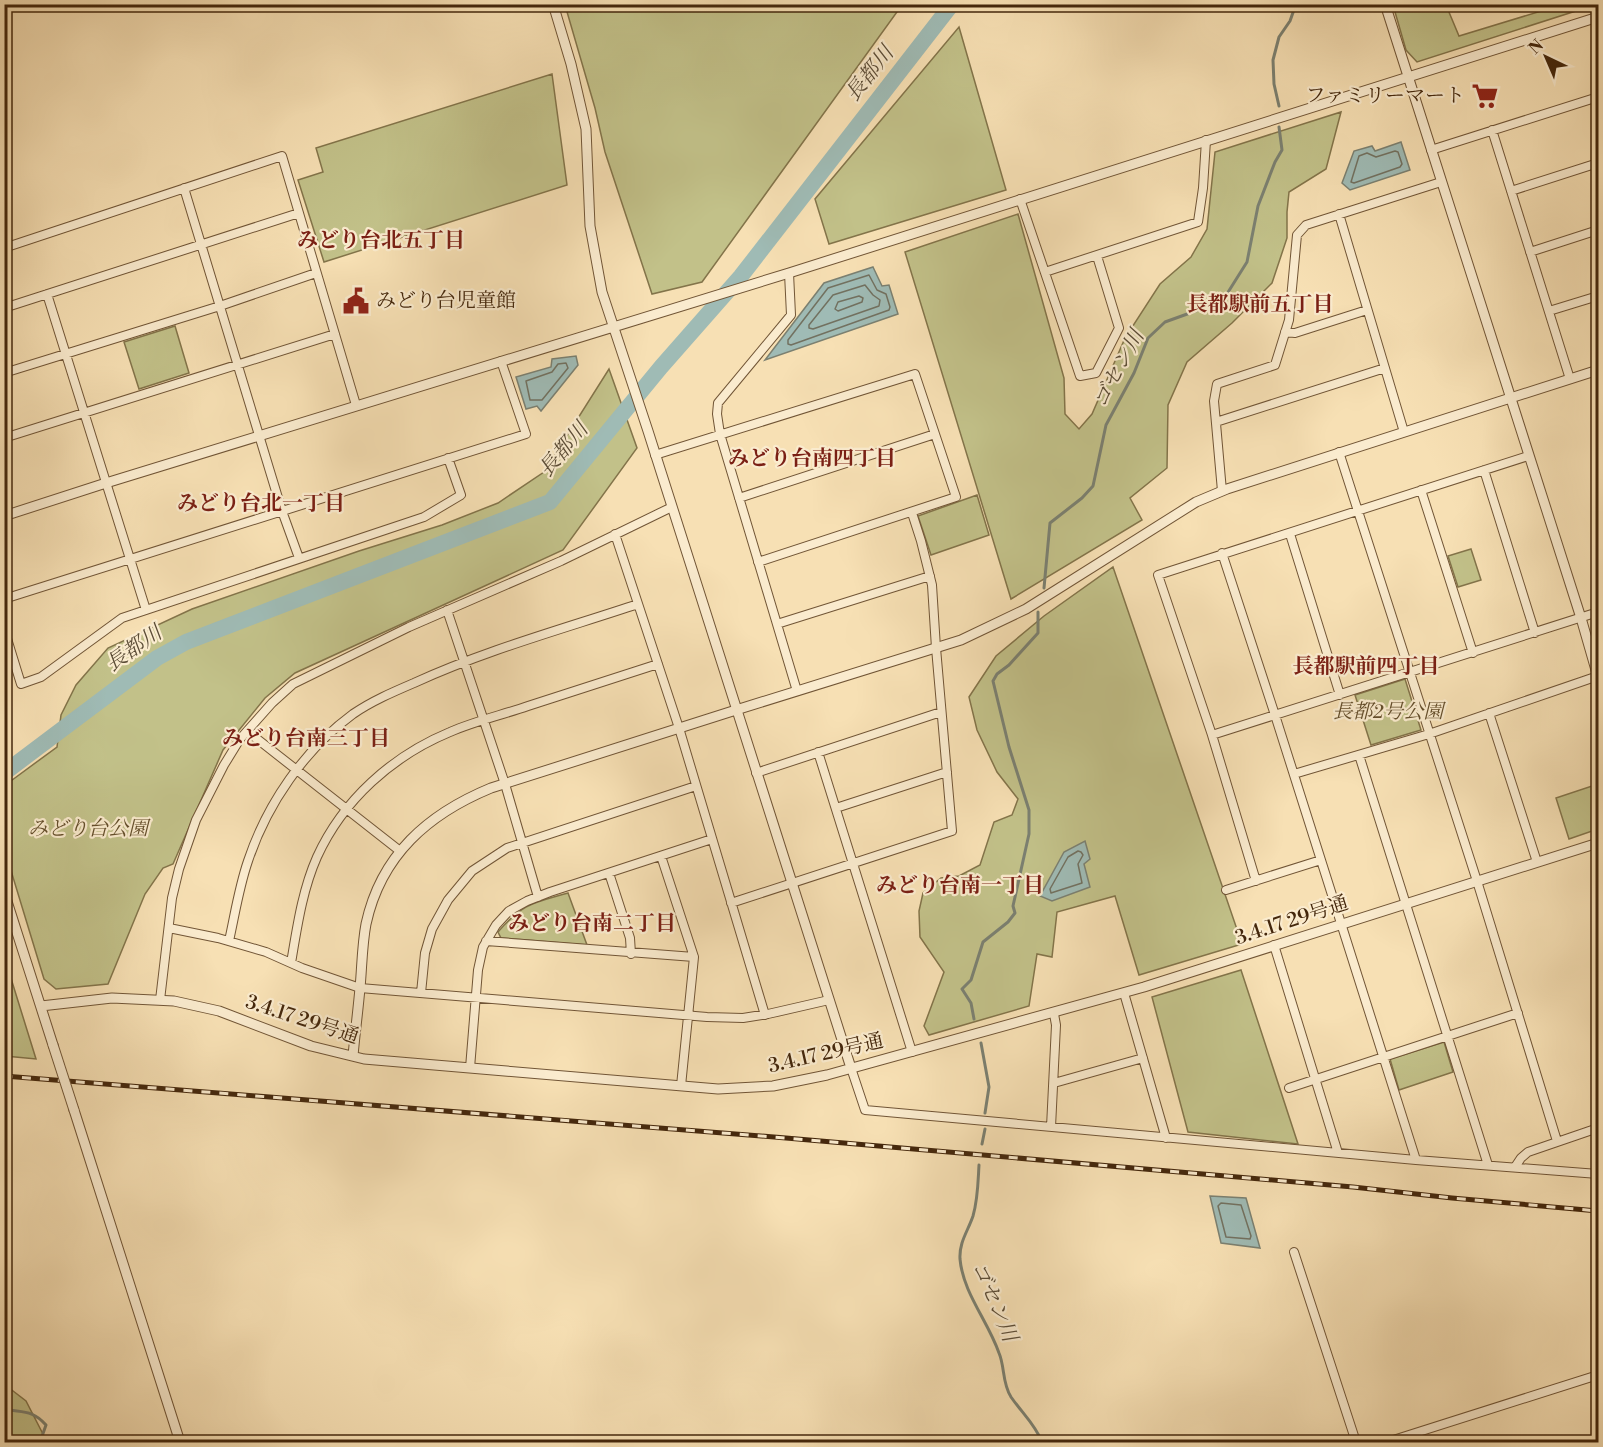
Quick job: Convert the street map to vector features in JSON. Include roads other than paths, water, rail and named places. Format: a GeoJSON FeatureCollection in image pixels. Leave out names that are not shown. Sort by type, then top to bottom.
{"type":"FeatureCollection","features":[{"type":"Feature","properties":{"kind":"street"},"geometry":{"type":"LineString","coordinates":[[553,4],[571,64],[586,129],[590,226],[602,292],[865,1110],[1416,1160],[1599,1174]]}},
{"type":"Feature","properties":{"kind":"street"},"geometry":{"type":"LineString","coordinates":[[1294,774],[1430,734],[1598,676],[1384,4]]}},
{"type":"Feature","properties":{"kind":"street"},"geometry":{"type":"LineString","coordinates":[[4,516],[259,435],[789,273],[1599,17]]}},
{"type":"Feature","properties":{"kind":"street"},"geometry":{"type":"LineString","coordinates":[[1431,150],[1599,97]]}},
{"type":"Feature","properties":{"kind":"street"},"geometry":{"type":"LineString","coordinates":[[1492,130],[1570,379]]}},
{"type":"Feature","properties":{"kind":"street"},"geometry":{"type":"LineString","coordinates":[[1045,272],[1198,222],[1206,140]]}},
{"type":"Feature","properties":{"kind":"street"},"geometry":{"type":"LineString","coordinates":[[4,248],[282,156],[356,405]]}},
{"type":"Feature","properties":{"kind":"street"},"geometry":{"type":"LineString","coordinates":[[1511,191],[1599,163]]}},
{"type":"Feature","properties":{"kind":"street"},"geometry":{"type":"LineString","coordinates":[[1222,491],[1214,401],[1217,384],[1275,365],[1289,320],[1297,236],[1306,225],[1441,182]]}},
{"type":"Feature","properties":{"kind":"street"},"geometry":{"type":"LineString","coordinates":[[184,188],[282,511],[299,558]]}},
{"type":"Feature","properties":{"kind":"street"},"geometry":{"type":"LineString","coordinates":[[1020,199],[1080,376],[1096,373],[1119,328],[1097,256]]}},
{"type":"Feature","properties":{"kind":"street"},"geometry":{"type":"LineString","coordinates":[[4,308],[299,213]]}},
{"type":"Feature","properties":{"kind":"street"},"geometry":{"type":"LineString","coordinates":[[1338,214],[1404,432]]}},
{"type":"Feature","properties":{"kind":"street"},"geometry":{"type":"LineString","coordinates":[[1530,252],[1599,230]]}},
{"type":"Feature","properties":{"kind":"street"},"geometry":{"type":"LineString","coordinates":[[4,373],[220,306],[316,273]]}},
{"type":"Feature","properties":{"kind":"street"},"geometry":{"type":"LineString","coordinates":[[789,273],[791,315],[718,403],[717,414],[720,434],[797,691]]}},
{"type":"Feature","properties":{"kind":"street"},"geometry":{"type":"LineString","coordinates":[[47,294],[146,610]]}},
{"type":"Feature","properties":{"kind":"street"},"geometry":{"type":"LineString","coordinates":[[1549,311],[1599,296]]}},
{"type":"Feature","properties":{"kind":"street"},"geometry":{"type":"LineString","coordinates":[[1285,332],[1295,333],[1367,310]]}},
{"type":"Feature","properties":{"kind":"street"},"geometry":{"type":"LineString","coordinates":[[4,438],[335,334]]}},
{"type":"Feature","properties":{"kind":"street"},"geometry":{"type":"LineString","coordinates":[[4,599],[526,434],[501,361]]}},
{"type":"Feature","properties":{"kind":"street"},"geometry":{"type":"LineString","coordinates":[[1216,422],[1385,368]]}},
{"type":"Feature","properties":{"kind":"street"},"geometry":{"type":"LineString","coordinates":[[353,1056],[364,937],[368,917],[386,874],[400,851],[419,830],[467,798],[679,728],[961,640],[1026,609],[1196,502],[1222,491],[1339,452],[1599,370]]}},
{"type":"Feature","properties":{"kind":"street"},"geometry":{"type":"LineString","coordinates":[[655,454],[915,374],[956,497],[758,562]]}},
{"type":"Feature","properties":{"kind":"street"},"geometry":{"type":"LineString","coordinates":[[739,498],[935,434]]}},
{"type":"Feature","properties":{"kind":"street"},"geometry":{"type":"LineString","coordinates":[[1339,452],[1477,881],[1557,1141]]}},
{"type":"Feature","properties":{"kind":"street"},"geometry":{"type":"LineString","coordinates":[[1256,880],[1212,735],[1158,575],[1528,456]]}},
{"type":"Feature","properties":{"kind":"street"},"geometry":{"type":"LineString","coordinates":[[4,629],[8,652],[21,684],[41,677],[122,618],[424,517],[461,495],[448,458]]}},
{"type":"Feature","properties":{"kind":"street"},"geometry":{"type":"LineString","coordinates":[[1484,470],[1535,633]]}},
{"type":"Feature","properties":{"kind":"street"},"geometry":{"type":"LineString","coordinates":[[1421,490],[1473,653]]}},
{"type":"Feature","properties":{"kind":"street"},"geometry":{"type":"LineString","coordinates":[[160,1000],[172,898],[196,820],[224,765],[257,718],[293,684],[447,610],[561,561],[672,507]]}},
{"type":"Feature","properties":{"kind":"street"},"geometry":{"type":"LineString","coordinates":[[731,903],[952,831],[936,648],[935,611],[930,576],[912,513]]}},
{"type":"Feature","properties":{"kind":"street"},"geometry":{"type":"LineString","coordinates":[[615,534],[679,728],[765,1015]]}},
{"type":"Feature","properties":{"kind":"street"},"geometry":{"type":"LineString","coordinates":[[1290,534],[1340,695]]}},
{"type":"Feature","properties":{"kind":"street"},"geometry":{"type":"LineString","coordinates":[[1222,553],[1416,1160]]}},
{"type":"Feature","properties":{"kind":"street"},"geometry":{"type":"LineString","coordinates":[[777,624],[930,576]]}},
{"type":"Feature","properties":{"kind":"street"},"geometry":{"type":"LineString","coordinates":[[229,941],[252,851],[270,813],[297,770],[325,738],[362,708],[400,688],[464,661],[638,604]]}},
{"type":"Feature","properties":{"kind":"street"},"geometry":{"type":"LineString","coordinates":[[447,610],[505,784],[538,897]]}},
{"type":"Feature","properties":{"kind":"street"},"geometry":{"type":"LineString","coordinates":[[1212,735],[1599,612]]}},
{"type":"Feature","properties":{"kind":"street"},"geometry":{"type":"LineString","coordinates":[[291,963],[299,917],[312,869],[322,847],[346,809],[374,780],[404,756],[448,732],[658,664]]}},
{"type":"Feature","properties":{"kind":"street"},"geometry":{"type":"LineString","coordinates":[[756,773],[941,712]]}},
{"type":"Feature","properties":{"kind":"street"},"geometry":{"type":"LineString","coordinates":[[1489,713],[1537,862]]}},
{"type":"Feature","properties":{"kind":"street"},"geometry":{"type":"LineString","coordinates":[[247,731],[400,851]]}},
{"type":"Feature","properties":{"kind":"street"},"geometry":{"type":"LineString","coordinates":[[818,752],[912,1052]]}},
{"type":"Feature","properties":{"kind":"street"},"geometry":{"type":"LineString","coordinates":[[1359,755],[1488,1166]]}},
{"type":"Feature","properties":{"kind":"street"},"geometry":{"type":"LineString","coordinates":[[836,808],[947,772]]}},
{"type":"Feature","properties":{"kind":"street"},"geometry":{"type":"LineString","coordinates":[[421,993],[428,941],[438,915],[471,871],[507,848],[696,786]]}},
{"type":"Feature","properties":{"kind":"street"},"geometry":{"type":"LineString","coordinates":[[470,1068],[478,970],[486,941],[509,911],[538,897],[712,839]]}},
{"type":"Feature","properties":{"kind":"street","name":"3.4.17 29号通"},"geometry":{"type":"LineString","coordinates":[[41,1006],[112,998],[160,1000],[219,1011],[311,1046],[353,1056],[718,1089],[756,1088],[789,1084],[1054,1014],[1599,843]]}},
{"type":"Feature","properties":{"kind":"street"},"geometry":{"type":"LineString","coordinates":[[661,856],[694,957],[681,1086]]}},
{"type":"Feature","properties":{"kind":"street"},"geometry":{"type":"LineString","coordinates":[[1226,890],[1321,860]]}},
{"type":"Feature","properties":{"kind":"street"},"geometry":{"type":"LineString","coordinates":[[609,873],[630,938],[631,954]]}},
{"type":"Feature","properties":{"kind":"street"},"geometry":{"type":"LineString","coordinates":[[4,892],[180,1443]]}},
{"type":"Feature","properties":{"kind":"street"},"geometry":{"type":"LineString","coordinates":[[169,928],[266,952],[360,988],[689,1016],[743,1018],[829,1000]]}},
{"type":"Feature","properties":{"kind":"street"},"geometry":{"type":"LineString","coordinates":[[486,941],[631,954],[694,957]]}},
{"type":"Feature","properties":{"kind":"street"},"geometry":{"type":"LineString","coordinates":[[1274,945],[1338,1153]]}},
{"type":"Feature","properties":{"kind":"street"},"geometry":{"type":"LineString","coordinates":[[1124,993],[1167,1138]]}},
{"type":"Feature","properties":{"kind":"street"},"geometry":{"type":"LineString","coordinates":[[1290,1088],[1518,1013]]}},
{"type":"Feature","properties":{"kind":"street"},"geometry":{"type":"LineString","coordinates":[[1051,1127],[1056,1025],[1054,1014]]}},
{"type":"Feature","properties":{"kind":"street"},"geometry":{"type":"LineString","coordinates":[[1054,1083],[1143,1058]]}},
{"type":"Feature","properties":{"kind":"street"},"geometry":{"type":"LineString","coordinates":[[1515,1167],[1528,1152],[1599,1128]]}},
{"type":"Feature","properties":{"kind":"street"},"geometry":{"type":"LineString","coordinates":[[1294,1252],[1356,1443]]}},
{"type":"Feature","properties":{"kind":"street"},"geometry":{"type":"LineString","coordinates":[[1387,1443],[1599,1375]]}},
{"type":"Feature","properties":{"kind":"water"},"geometry":{"type":"Polygon","coordinates":[[[1401,142],[1410,170],[1350,190],[1342,183],[1354,151],[1372,146],[1375,151],[1401,142]]]}},
{"type":"Feature","properties":{"kind":"water"},"geometry":{"type":"Polygon","coordinates":[[[873,267],[882,286],[889,285],[898,314],[765,360],[824,283],[873,267]]]}},
{"type":"Feature","properties":{"kind":"water"},"geometry":{"type":"Polygon","coordinates":[[[576,356],[578,365],[541,411],[537,406],[526,409],[516,377],[551,367],[552,359],[576,356]]]}},
{"type":"Feature","properties":{"kind":"water"},"geometry":{"type":"Polygon","coordinates":[[[1085,841],[1090,859],[1084,864],[1090,887],[1052,901],[1040,896],[1064,852],[1085,841]]]}},
{"type":"Feature","properties":{"kind":"water"},"geometry":{"type":"Polygon","coordinates":[[[1210,1196],[1246,1198],[1260,1248],[1221,1243],[1210,1196]]]}},
{"type":"Feature","properties":{"kind":"waterway","name":"長都川"},"geometry":{"type":"LineString","coordinates":[[4,773],[157,658],[186,642],[550,502],[661,367],[741,276],[952,4]]}},
{"type":"Feature","properties":{"kind":"waterway","name":"ゴセン川"},"geometry":{"type":"LineString","coordinates":[[1279,106],[1274,84],[1273,60],[1279,37],[1290,21],[1296,4]]}},
{"type":"Feature","properties":{"kind":"waterway","name":"ゴセン川"},"geometry":{"type":"LineString","coordinates":[[1044,588],[1050,523],[1082,498],[1093,486],[1106,425],[1134,373],[1148,338],[1165,322],[1215,304],[1225,297],[1247,262],[1258,206],[1282,150],[1279,127]]}},
{"type":"Feature","properties":{"kind":"waterway","name":"ゴセン川"},"geometry":{"type":"LineString","coordinates":[[974,1019],[971,1003],[962,989],[971,980],[983,942],[1008,922],[1015,913],[1013,906],[1029,834],[1029,810],[1009,747],[993,681],[997,674],[1009,665],[1038,633],[1038,612]]}},
{"type":"Feature","properties":{"kind":"waterway","name":"ゴセン川"},"geometry":{"type":"LineString","coordinates":[[981,1043],[989,1087],[985,1113]]}},
{"type":"Feature","properties":{"kind":"waterway","name":"ゴセン川"},"geometry":{"type":"LineString","coordinates":[[982,1144],[985,1129]]}},
{"type":"Feature","properties":{"kind":"waterway","name":"ゴセン川"},"geometry":{"type":"LineString","coordinates":[[979,1165],[975,1210],[961,1247],[962,1271],[999,1353],[1008,1392],[1032,1424],[1042,1442]]}},
{"type":"Feature","properties":{"kind":"waterway","name":"長都川"},"geometry":{"type":"LineString","coordinates":[[4,1409],[26,1412],[41,1420],[46,1425],[40,1442]]}},
{"type":"Feature","properties":{"kind":"railway"},"geometry":{"type":"LineString","coordinates":[[4,1076],[786,1138],[1353,1187],[1598,1211]]}},
{"type":"Feature","properties":{"kind":"place","name":"ファミリーマート"},"geometry":{"type":"Point","coordinates":[1485,96]}},
{"type":"Feature","properties":{"kind":"place","name":"みどり台児童館"},"geometry":{"type":"Point","coordinates":[356,301]}},
{"type":"Feature","properties":{"kind":"district","name":"みどり台北五丁目"},"geometry":{"type":"Point","coordinates":[381,241]}},
{"type":"Feature","properties":{"kind":"district","name":"長都駅前五丁目"},"geometry":{"type":"Point","coordinates":[1260,305]}},
{"type":"Feature","properties":{"kind":"district","name":"みどり台南四丁目"},"geometry":{"type":"Point","coordinates":[812,459]}},
{"type":"Feature","properties":{"kind":"district","name":"みどり台北一丁目"},"geometry":{"type":"Point","coordinates":[261,504]}},
{"type":"Feature","properties":{"kind":"district","name":"長都駅前四丁目"},"geometry":{"type":"Point","coordinates":[1366,667]}},
{"type":"Feature","properties":{"kind":"district","name":"みどり台南三丁目"},"geometry":{"type":"Point","coordinates":[306,739]}},
{"type":"Feature","properties":{"kind":"district","name":"みどり台南一丁目"},"geometry":{"type":"Point","coordinates":[960,886]}},
{"type":"Feature","properties":{"kind":"district","name":"みどり台南二丁目"},"geometry":{"type":"Point","coordinates":[592,924]}},
{"type":"Feature","properties":{"kind":"park label","name":"長都2号公園"},"geometry":{"type":"Point","coordinates":[1388,712]}},
{"type":"Feature","properties":{"kind":"park label","name":"みどり台公園"},"geometry":{"type":"Point","coordinates":[88,829]}}]}
